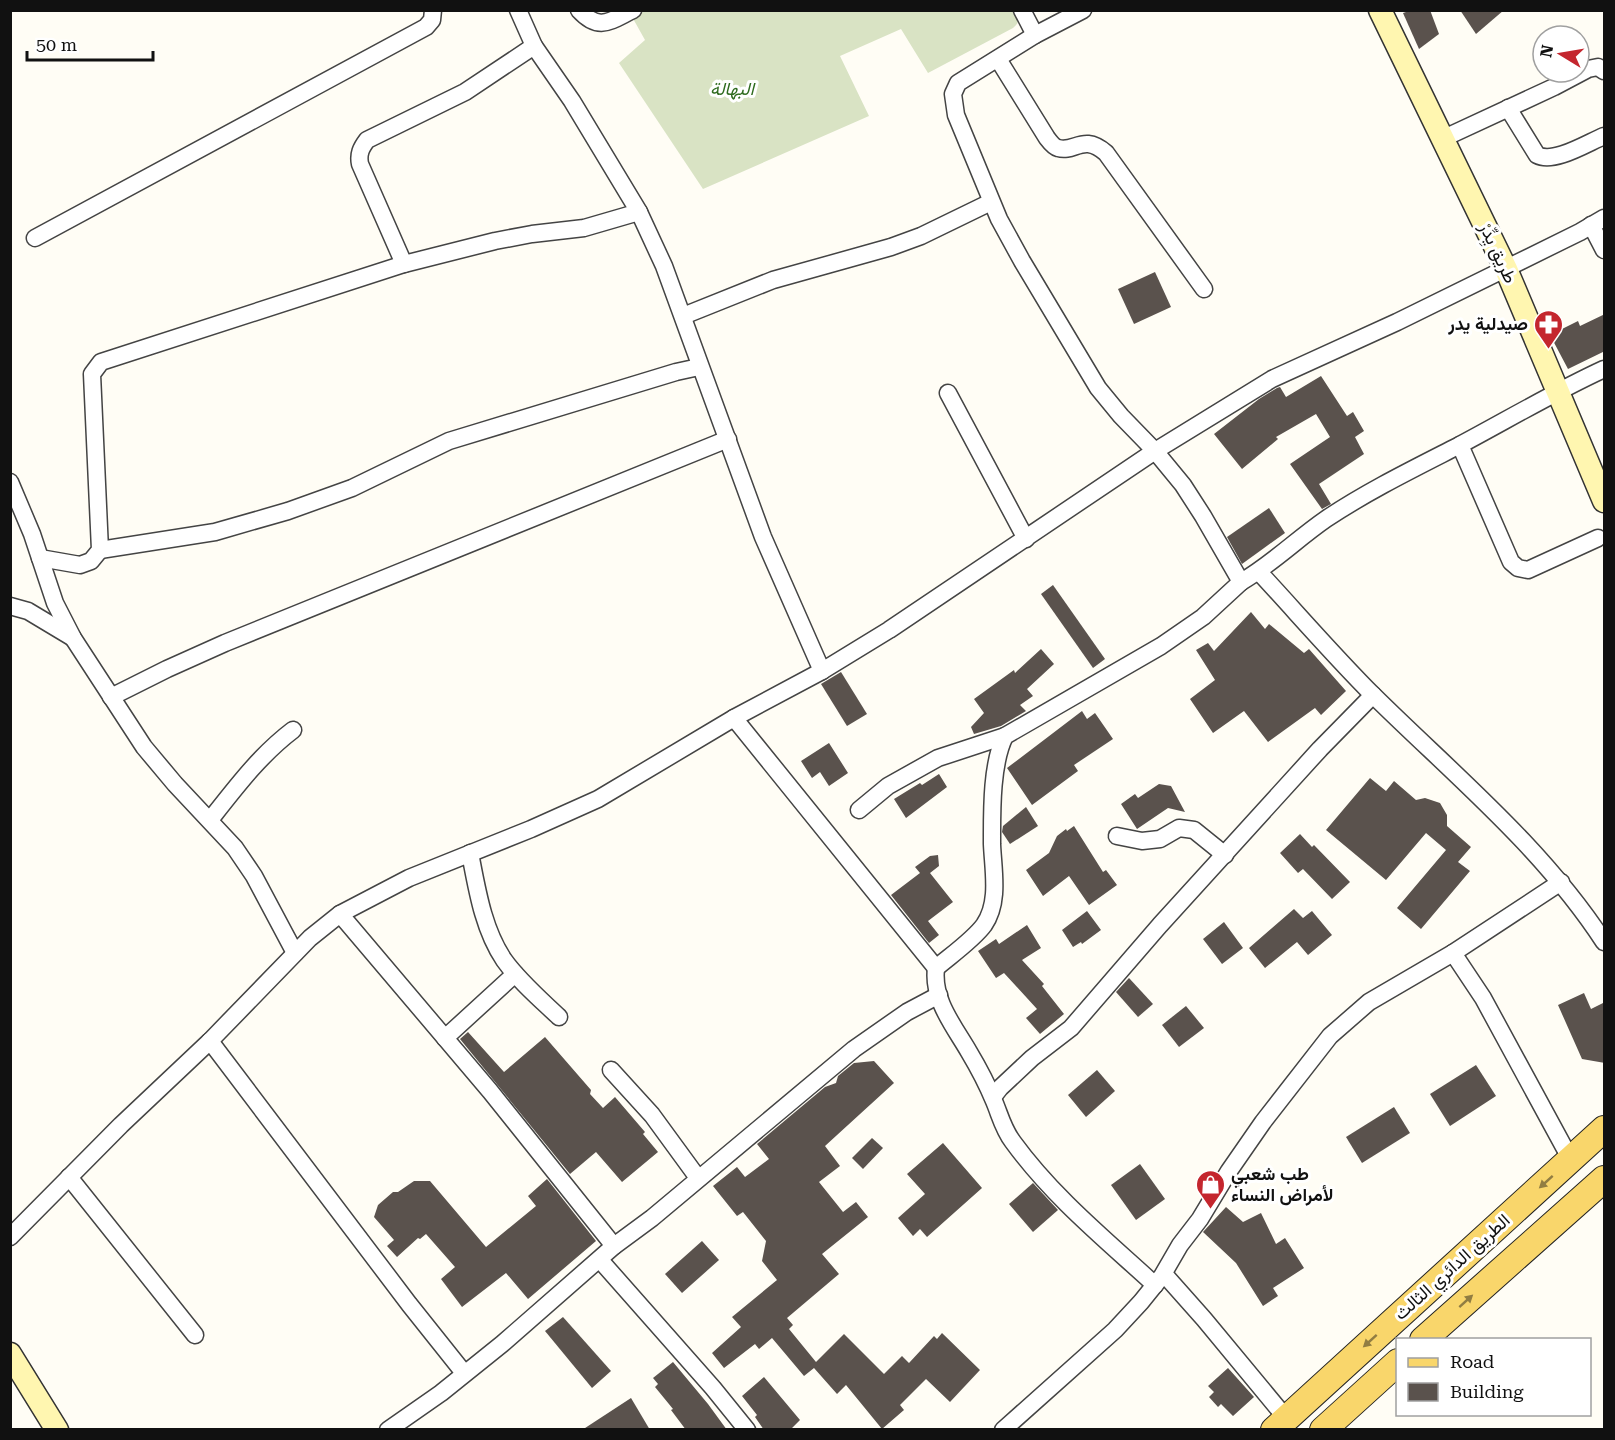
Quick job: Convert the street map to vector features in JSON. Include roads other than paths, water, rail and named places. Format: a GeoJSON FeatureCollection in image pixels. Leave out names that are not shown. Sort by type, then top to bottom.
{"type":"FeatureCollection","features":[{"type":"Feature","properties":{"kind":"main road","name":"الطريق الدائري الثالث"},"geometry":{"type":"LineString","coordinates":[[1280,1424],[1605,1128]]}},
{"type":"Feature","properties":{"kind":"main road","name":"الطريق الدائري الثالث"},"geometry":{"type":"LineString","coordinates":[[1425,1338],[1605,1179]]}},
{"type":"Feature","properties":{"kind":"main road"},"geometry":{"type":"LineString","coordinates":[[1323,1430],[1396,1364]]}},
{"type":"Feature","properties":{"kind":"street"},"geometry":{"type":"LineString","coordinates":[[35,238],[426,27],[432,20],[433,10]]}},
{"type":"Feature","properties":{"kind":"street"},"geometry":{"type":"LineString","coordinates":[[518,10],[534,46],[567,93],[639,212],[664,266],[763,537],[822,671]]}},
{"type":"Feature","properties":{"kind":"street"},"geometry":{"type":"LineString","coordinates":[[579,10],[596,24],[604,23],[633,10]]}},
{"type":"Feature","properties":{"kind":"street"},"geometry":{"type":"LineString","coordinates":[[1022,10],[1035,36]]}},
{"type":"Feature","properties":{"kind":"street"},"geometry":{"type":"LineString","coordinates":[[1083,10],[958,83],[953,94],[956,115],[992,202],[1022,261],[1098,388],[1183,485],[1241,582]]}},
{"type":"Feature","properties":{"kind":"street","name":"طريق يِدِّرْ"},"geometry":{"type":"LineString","coordinates":[[1380,10],[1506,269],[1605,501]]}},
{"type":"Feature","properties":{"kind":"street"},"geometry":{"type":"LineString","coordinates":[[405,264],[360,164],[359,156],[362,147],[367,140],[465,92],[534,46]]}},
{"type":"Feature","properties":{"kind":"street"},"geometry":{"type":"LineString","coordinates":[[998,59],[1047,138],[1055,147],[1062,149],[1088,144],[1099,147],[1106,153],[1204,289]]}},
{"type":"Feature","properties":{"kind":"street"},"geometry":{"type":"LineString","coordinates":[[1444,138],[1588,69],[1598,68],[1605,71]]}},
{"type":"Feature","properties":{"kind":"street"},"geometry":{"type":"LineString","coordinates":[[1508,108],[1537,155],[1543,158],[1555,157],[1605,136]]}},
{"type":"Feature","properties":{"kind":"street"},"geometry":{"type":"LineString","coordinates":[[683,316],[773,280],[911,240],[992,202]]}},
{"type":"Feature","properties":{"kind":"street"},"geometry":{"type":"LineString","coordinates":[[100,550],[92,374],[101,362],[405,264],[504,239],[584,228],[639,212]]}},
{"type":"Feature","properties":{"kind":"street"},"geometry":{"type":"LineString","coordinates":[[10,1237],[210,1041],[295,953],[340,914],[410,878],[598,799],[734,718],[822,671],[889,630],[1155,451],[1272,379],[1397,322],[1598,221],[1605,250]]}},
{"type":"Feature","properties":{"kind":"street"},"geometry":{"type":"LineString","coordinates":[[40,558],[80,565],[91,561],[100,550],[215,532],[352,488],[449,441],[699,367]]}},
{"type":"Feature","properties":{"kind":"street"},"geometry":{"type":"LineString","coordinates":[[859,810],[888,786],[938,758],[1005,736],[1161,646],[1203,617],[1241,582],[1259,572],[1325,520],[1379,486],[1460,445],[1558,390],[1605,369]]}},
{"type":"Feature","properties":{"kind":"street"},"geometry":{"type":"LineString","coordinates":[[948,393],[1026,539]]}},
{"type":"Feature","properties":{"kind":"street"},"geometry":{"type":"LineString","coordinates":[[111,698],[225,643],[728,439]]}},
{"type":"Feature","properties":{"kind":"street"},"geometry":{"type":"LineString","coordinates":[[1460,445],[1512,562],[1518,568],[1528,570],[1598,538]]}},
{"type":"Feature","properties":{"kind":"street"},"geometry":{"type":"LineString","coordinates":[[10,482],[56,603],[73,638],[144,747],[235,848],[254,876],[295,953]]}},
{"type":"Feature","properties":{"kind":"street"},"geometry":{"type":"LineString","coordinates":[[1259,572],[1373,695],[1504,820],[1561,882],[1605,942]]}},
{"type":"Feature","properties":{"kind":"street"},"geometry":{"type":"LineString","coordinates":[[10,606],[28,611],[73,638]]}},
{"type":"Feature","properties":{"kind":"street"},"geometry":{"type":"LineString","coordinates":[[993,1097],[1032,1058],[1071,1028],[1160,925],[1320,749],[1373,695]]}},
{"type":"Feature","properties":{"kind":"street"},"geometry":{"type":"LineString","coordinates":[[734,718],[936,968],[935,983],[948,1018],[993,1097],[1001,1123],[1012,1141],[1068,1206],[1160,1279],[1177,1287],[1280,1424]]}},
{"type":"Feature","properties":{"kind":"street"},"geometry":{"type":"LineString","coordinates":[[210,820],[274,744],[293,730]]}},
{"type":"Feature","properties":{"kind":"street"},"geometry":{"type":"LineString","coordinates":[[936,968],[983,927],[988,917],[994,879],[992,845],[994,792],[998,756],[1005,736]]}},
{"type":"Feature","properties":{"kind":"street"},"geometry":{"type":"LineString","coordinates":[[1117,836],[1142,841],[1160,838],[1179,828],[1194,830],[1225,855]]}},
{"type":"Feature","properties":{"kind":"street"},"geometry":{"type":"LineString","coordinates":[[470,854],[485,918],[502,958],[514,974],[559,1017]]}},
{"type":"Feature","properties":{"kind":"street"},"geometry":{"type":"LineString","coordinates":[[1003,1430],[1114,1330],[1160,1279],[1180,1245],[1200,1220],[1229,1171],[1263,1122],[1330,1036],[1369,1002],[1453,953],[1561,882]]}},
{"type":"Feature","properties":{"kind":"street"},"geometry":{"type":"LineString","coordinates":[[340,914],[445,1038],[614,1246]]}},
{"type":"Feature","properties":{"kind":"street"},"geometry":{"type":"LineString","coordinates":[[1453,953],[1483,998],[1571,1160]]}},
{"type":"Feature","properties":{"kind":"street"},"geometry":{"type":"LineString","coordinates":[[445,1038],[514,974]]}},
{"type":"Feature","properties":{"kind":"street"},"geometry":{"type":"LineString","coordinates":[[388,1430],[441,1393],[502,1344],[614,1246],[652,1218],[854,1049],[907,1011],[939,995]]}},
{"type":"Feature","properties":{"kind":"street"},"geometry":{"type":"LineString","coordinates":[[210,1041],[464,1373]]}},
{"type":"Feature","properties":{"kind":"street"},"geometry":{"type":"LineString","coordinates":[[611,1070],[652,1115],[698,1178]]}},
{"type":"Feature","properties":{"kind":"street"},"geometry":{"type":"LineString","coordinates":[[69,1177],[195,1335]]}},
{"type":"Feature","properties":{"kind":"street"},"geometry":{"type":"LineString","coordinates":[[600,1260],[747,1430]]}},
{"type":"Feature","properties":{"kind":"street"},"geometry":{"type":"LineString","coordinates":[[10,1354],[57,1430]]}},
{"type":"Feature","properties":{"kind":"place","name":"صيدلية يدر"},"geometry":{"type":"Point","coordinates":[1549,350]}},
{"type":"Feature","properties":{"kind":"place","name":"طب شعبي لأمراض النساء"},"geometry":{"type":"Point","coordinates":[1210,1210]}},
{"type":"Feature","properties":{"kind":"park label","name":"البهالة"},"geometry":{"type":"Point","coordinates":[732,89]}}]}
